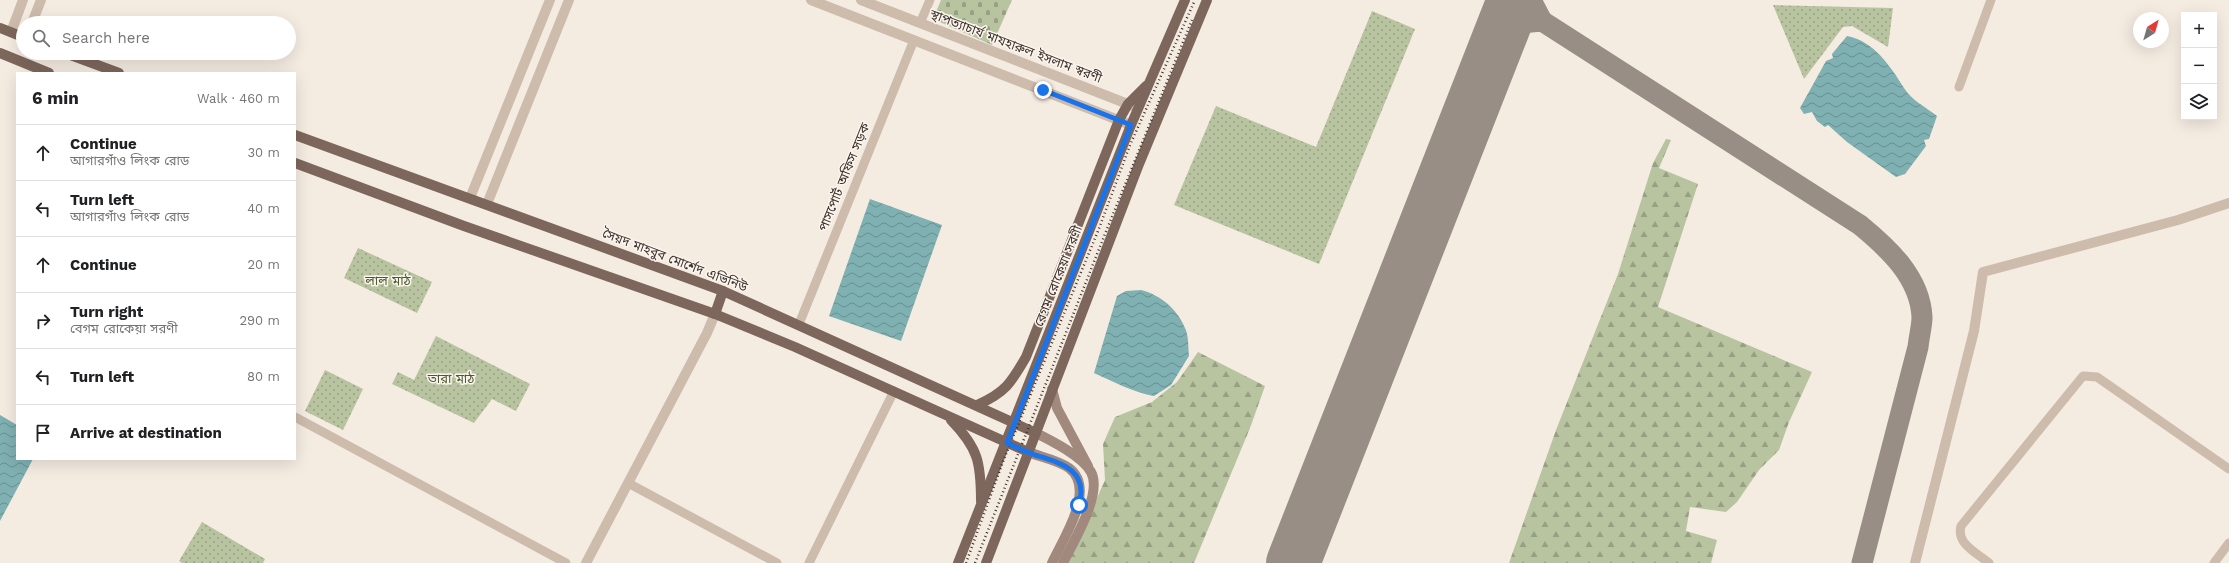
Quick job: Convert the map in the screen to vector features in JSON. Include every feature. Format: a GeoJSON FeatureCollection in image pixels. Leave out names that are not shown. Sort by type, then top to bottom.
{"type":"FeatureCollection","features":[{"type":"Feature","properties":{"kind":"main road","name":"বেগম রোকেয়া সরণী"},"geometry":{"type":"LineString","coordinates":[[958,563],[1007,443],[1131,125],[1185,0]]}},
{"type":"Feature","properties":{"kind":"main road"},"geometry":{"type":"LineString","coordinates":[[986,563],[1139,164],[1207,0]]}},
{"type":"Feature","properties":{"kind":"main road"},"geometry":{"type":"LineString","coordinates":[[0,28],[16,34]]}},
{"type":"Feature","properties":{"kind":"main road"},"geometry":{"type":"LineString","coordinates":[[0,53],[16,59]]}},
{"type":"Feature","properties":{"kind":"main road"},"geometry":{"type":"LineString","coordinates":[[18,60],[48,72]]}},
{"type":"Feature","properties":{"kind":"main road"},"geometry":{"type":"LineString","coordinates":[[84,60],[117,72]]}},
{"type":"Feature","properties":{"kind":"main road"},"geometry":{"type":"LineString","coordinates":[[977,405],[992,398],[1009,386],[1026,357],[1119,120],[1128,104],[1149,83]]}},
{"type":"Feature","properties":{"kind":"main road","name":"সৈয়দ মাহবুব মোর্শেদ এভিনিউ"},"geometry":{"type":"LineString","coordinates":[[296,135],[723,290],[1036,433]]}},
{"type":"Feature","properties":{"kind":"main road"},"geometry":{"type":"LineString","coordinates":[[296,163],[471,228],[715,314],[894,391],[1007,443],[1062,464],[1073,472],[1079,482],[1081,491],[1079,505],[1052,563]]}},
{"type":"Feature","properties":{"kind":"main road"},"geometry":{"type":"LineString","coordinates":[[715,314],[723,290]]}},
{"type":"Feature","properties":{"kind":"main road"},"geometry":{"type":"LineString","coordinates":[[1052,389],[1057,408],[1091,472],[1093,485],[1089,506],[1062,563]]}},
{"type":"Feature","properties":{"kind":"main road"},"geometry":{"type":"LineString","coordinates":[[948,416],[968,439],[976,453],[979,468],[980,507]]}},
{"type":"Feature","properties":{"kind":"main road"},"geometry":{"type":"LineString","coordinates":[[1036,433],[1072,454],[1091,472]]}},
{"type":"Feature","properties":{"kind":"street"},"geometry":{"type":"LineString","coordinates":[[17,16],[23,0]]}},
{"type":"Feature","properties":{"kind":"street"},"geometry":{"type":"LineString","coordinates":[[35,16],[41,0]]}},
{"type":"Feature","properties":{"kind":"street"},"geometry":{"type":"LineString","coordinates":[[470,198],[550,0]]}},
{"type":"Feature","properties":{"kind":"street"},"geometry":{"type":"LineString","coordinates":[[487,204],[569,0]]}},
{"type":"Feature","properties":{"kind":"street"},"geometry":{"type":"LineString","coordinates":[[811,0],[1131,125]]}},
{"type":"Feature","properties":{"kind":"street","name":"স্থাপত্যাচার্য মাযহারুল ইসলাম স্বরণী"},"geometry":{"type":"LineString","coordinates":[[861,0],[1138,108]]}},
{"type":"Feature","properties":{"kind":"street"},"geometry":{"type":"LineString","coordinates":[[914,40],[930,0]]}},
{"type":"Feature","properties":{"kind":"street"},"geometry":{"type":"LineString","coordinates":[[1960,87],[1991,0]]}},
{"type":"Feature","properties":{"kind":"street"},"geometry":{"type":"LineString","coordinates":[[11,32],[16,19]]}},
{"type":"Feature","properties":{"kind":"street","name":"পাসপোর্ট অফিস সড়ক"},"geometry":{"type":"LineString","coordinates":[[799,324],[914,40]]}},
{"type":"Feature","properties":{"kind":"street"},"geometry":{"type":"LineString","coordinates":[[474,188],[491,194]]}},
{"type":"Feature","properties":{"kind":"street"},"geometry":{"type":"LineString","coordinates":[[1915,563],[1974,331],[1983,272],[2101,242],[2229,203]]}},
{"type":"Feature","properties":{"kind":"street"},"geometry":{"type":"LineString","coordinates":[[586,563],[707,333],[715,314]]}},
{"type":"Feature","properties":{"kind":"street"},"geometry":{"type":"LineString","coordinates":[[1989,563],[1961,541],[1959,534],[1961,526],[2083,376],[2097,377],[2229,468]]}},
{"type":"Feature","properties":{"kind":"street"},"geometry":{"type":"LineString","coordinates":[[808,563],[894,391]]}},
{"type":"Feature","properties":{"kind":"street"},"geometry":{"type":"LineString","coordinates":[[296,418],[566,563]]}},
{"type":"Feature","properties":{"kind":"street"},"geometry":{"type":"LineString","coordinates":[[628,483],[777,563]]}},
{"type":"Feature","properties":{"kind":"street"},"geometry":{"type":"LineString","coordinates":[[2214,563],[2229,543]]}},
{"type":"Feature","properties":{"kind":"green space"},"geometry":{"type":"Polygon","coordinates":[[[941,0],[1012,0],[992,45],[933,19],[941,0]]]}},
{"type":"Feature","properties":{"kind":"green space"},"geometry":{"type":"Polygon","coordinates":[[[1773,5],[1893,8],[1888,47],[1852,26],[1843,27],[1804,79],[1773,5]]]}},
{"type":"Feature","properties":{"kind":"green space"},"geometry":{"type":"Polygon","coordinates":[[[1372,11],[1415,29],[1319,264],[1174,205],[1216,106],[1316,147],[1372,11]]]}},
{"type":"Feature","properties":{"kind":"green space"},"geometry":{"type":"Polygon","coordinates":[[[1666,139],[1671,140],[1659,168],[1698,184],[1658,307],[1812,372],[1789,422],[1779,450],[1759,470],[1737,502],[1726,512],[1690,507],[1686,531],[1717,540],[1711,563],[1509,563],[1556,430],[1618,274],[1653,163],[1666,139]]]}},
{"type":"Feature","properties":{"kind":"green space","name":"লাল মাঠ"},"geometry":{"type":"Polygon","coordinates":[[[358,248],[432,282],[417,313],[344,278],[358,248]]]}},
{"type":"Feature","properties":{"kind":"green space","name":"তারা মাঠ"},"geometry":{"type":"Polygon","coordinates":[[[436,336],[530,384],[516,411],[492,399],[474,423],[392,384],[398,372],[414,380],[436,336]]]}},
{"type":"Feature","properties":{"kind":"green space"},"geometry":{"type":"Polygon","coordinates":[[[1198,352],[1265,386],[1250,428],[1194,563],[1068,563],[1105,480],[1103,444],[1115,417],[1152,402],[1177,382],[1198,352]]]}},
{"type":"Feature","properties":{"kind":"green space"},"geometry":{"type":"Polygon","coordinates":[[[325,370],[363,389],[343,430],[305,411],[325,370]]]}},
{"type":"Feature","properties":{"kind":"green space"},"geometry":{"type":"Polygon","coordinates":[[[202,522],[265,559],[263,563],[182,563],[179,561],[202,522]]]}},
{"type":"Feature","properties":{"kind":"water"},"geometry":{"type":"Polygon","coordinates":[[[1847,36],[1865,43],[1881,56],[1907,93],[1919,104],[1937,116],[1929,139],[1924,140],[1926,146],[1905,174],[1896,177],[1847,142],[1828,125],[1825,127],[1817,121],[1812,112],[1804,114],[1800,108],[1826,61],[1833,58],[1832,54],[1847,36]]]}},
{"type":"Feature","properties":{"kind":"water"},"geometry":{"type":"Polygon","coordinates":[[[870,199],[942,225],[901,341],[829,316],[870,199]]]}},
{"type":"Feature","properties":{"kind":"water"},"geometry":{"type":"Polygon","coordinates":[[[1141,290],[1162,299],[1173,309],[1182,321],[1188,338],[1189,356],[1171,385],[1154,396],[1131,390],[1094,373],[1117,296],[1126,291],[1141,290]]]}},
{"type":"Feature","properties":{"kind":"water"},"geometry":{"type":"Polygon","coordinates":[[[0,415],[16,424],[16,460],[32,460],[0,521],[0,415]]]}},
{"type":"Feature","properties":{"kind":"taxiway"},"geometry":{"type":"LineString","coordinates":[[1531,0],[1542,21]]}},
{"type":"Feature","properties":{"kind":"taxiway"},"geometry":{"type":"LineString","coordinates":[[1500,35],[1520,23],[1542,21],[1860,225],[1881,243],[1909,276],[1920,303],[1922,324],[1918,347],[1862,563]]}},
{"type":"Feature","properties":{"kind":"runway"},"geometry":{"type":"LineString","coordinates":[[1293,563],[1514,0]]}},
{"type":"Feature","properties":{"kind":"railway"},"geometry":{"type":"LineString","coordinates":[[966,563],[1004,459],[1098,231],[1130,145],[1195,0]]}},
{"type":"Feature","properties":{"kind":"railway"},"geometry":{"type":"LineString","coordinates":[[975,563],[1105,234],[1192,20]]}},
{"type":"Feature","properties":{"kind":"route"},"geometry":{"type":"LineString","coordinates":[[1043,90],[1131,125],[1086,244],[1037,363],[1007,443],[1068,467],[1077,476],[1079,482],[1081,498],[1079,505]]}}]}
